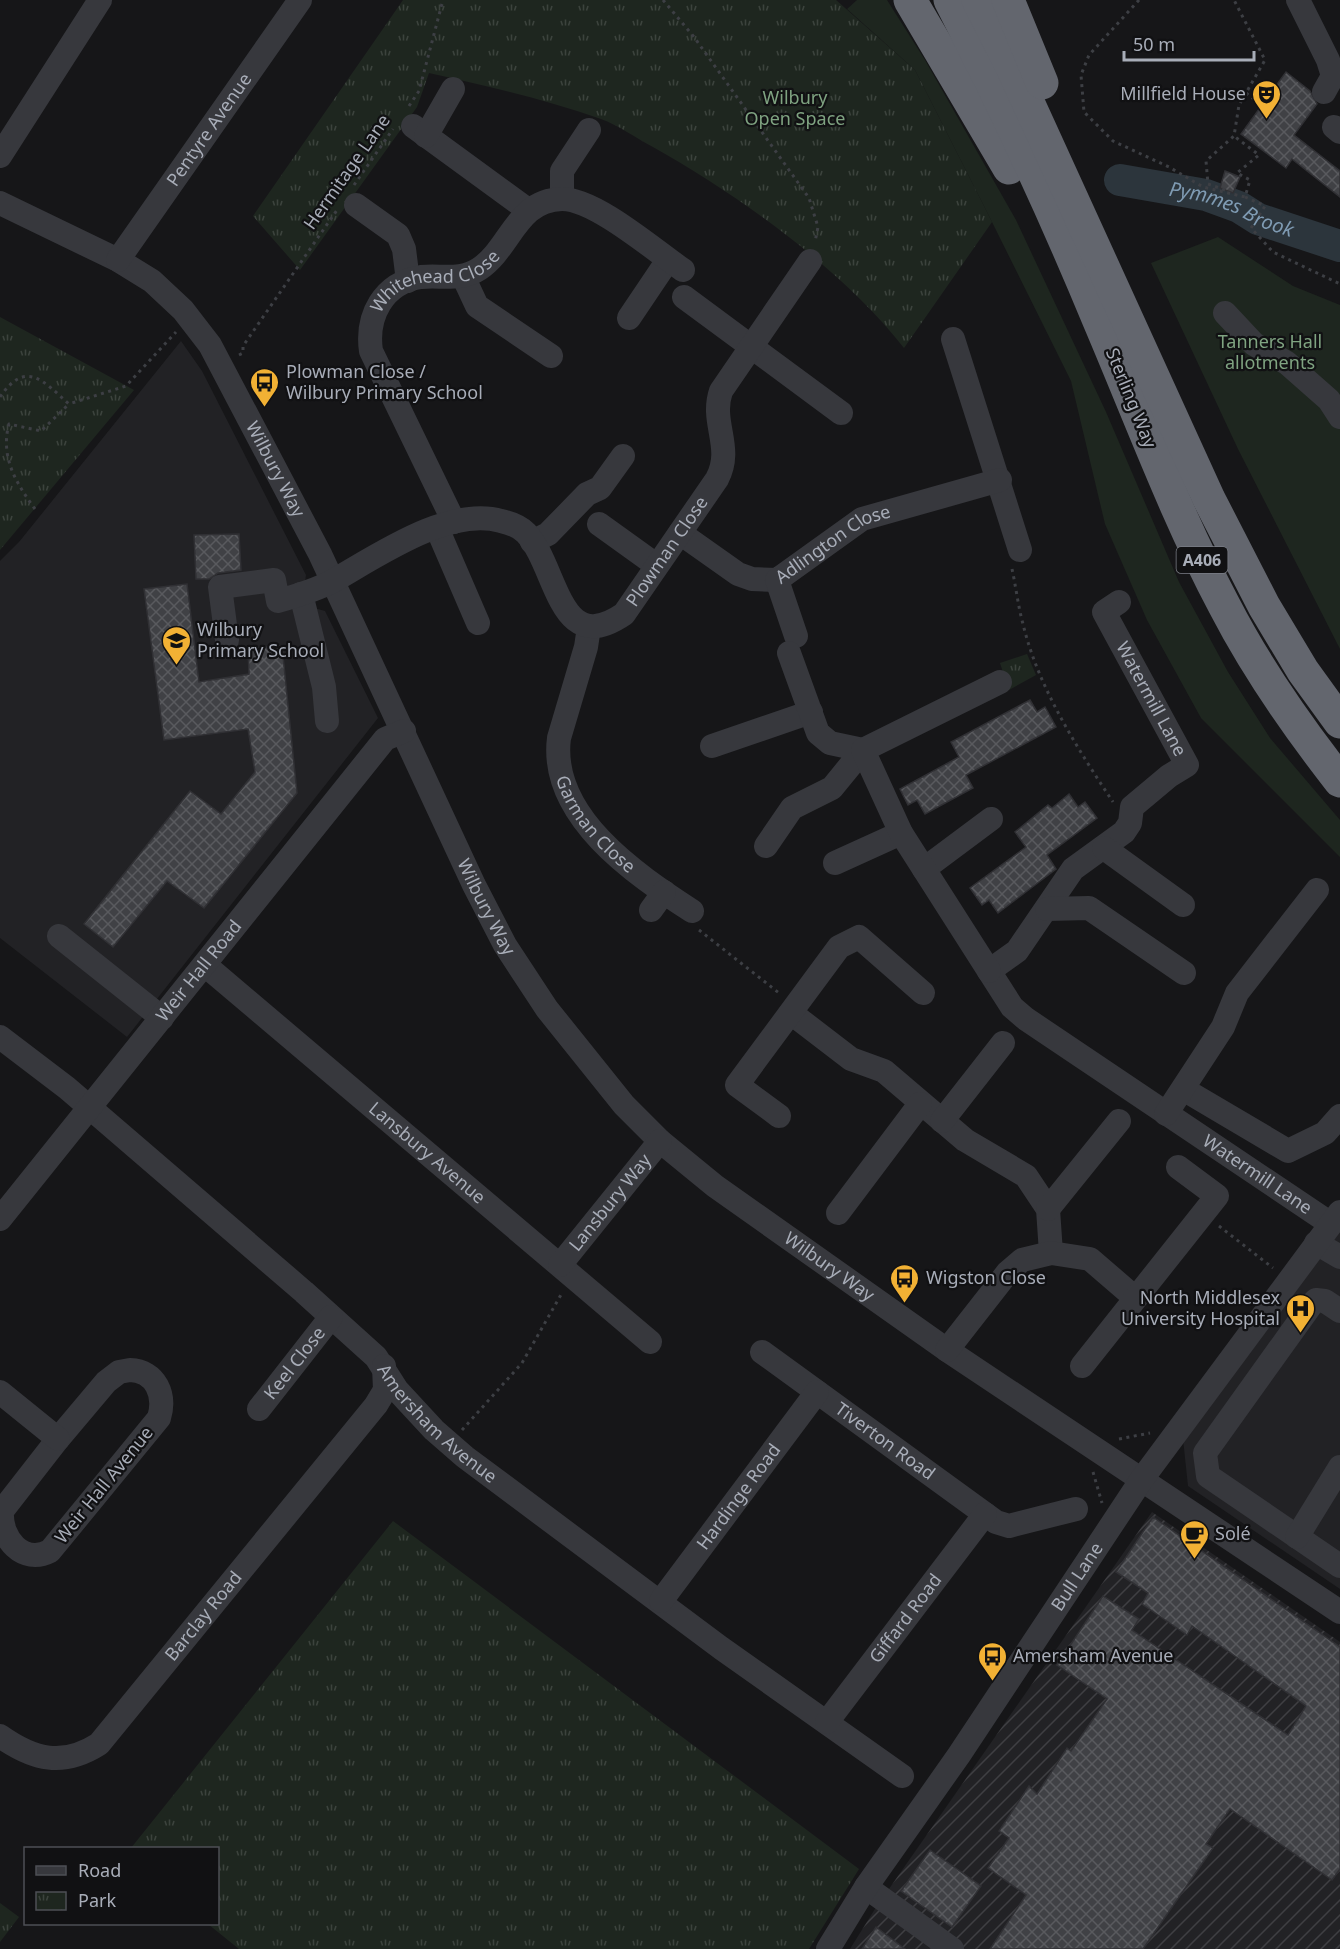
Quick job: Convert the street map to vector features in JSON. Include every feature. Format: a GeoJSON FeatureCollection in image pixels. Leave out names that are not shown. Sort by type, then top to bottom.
{"type":"FeatureCollection","features":[{"type":"Feature","properties":{"kind":"highway"},"geometry":{"type":"LineString","coordinates":[[910,0],[1099,319]]}},
{"type":"Feature","properties":{"kind":"highway","name":"Sterling Way"},"geometry":{"type":"LineString","coordinates":[[950,0],[1026,157],[1099,319],[1165,479],[1225,608],[1290,715],[1340,781]]}},
{"type":"Feature","properties":{"kind":"highway","name":"Sterling Way"},"geometry":{"type":"LineString","coordinates":[[978,0],[1012,67],[1150,365],[1209,499],[1264,606],[1303,671],[1340,722]]}},
{"type":"Feature","properties":{"kind":"highway","name":"A406"},"geometry":{"type":"LineString","coordinates":[[1008,0],[1059,125],[1150,365]]}},
{"type":"Feature","properties":{"kind":"street"},"geometry":{"type":"LineString","coordinates":[[0,156],[100,0]]}},
{"type":"Feature","properties":{"kind":"street","name":"Pentyre Avenue"},"geometry":{"type":"LineString","coordinates":[[118,260],[300,0]]}},
{"type":"Feature","properties":{"kind":"street"},"geometry":{"type":"LineString","coordinates":[[1298,0],[1328,60],[1333,76],[1324,92]]}},
{"type":"Feature","properties":{"kind":"street"},"geometry":{"type":"LineString","coordinates":[[453,89],[410,124],[528,210],[562,199],[582,203],[596,210],[675,265],[629,318]]}},
{"type":"Feature","properties":{"kind":"street"},"geometry":{"type":"LineString","coordinates":[[562,199],[562,171],[589,130]]}},
{"type":"Feature","properties":{"kind":"street"},"geometry":{"type":"LineString","coordinates":[[348,201],[398,236],[404,249],[408,281]]}},
{"type":"Feature","properties":{"kind":"street","name":"Wilbury Way"},"geometry":{"type":"LineString","coordinates":[[0,203],[118,260],[152,281],[189,317],[218,358],[332,581],[474,885],[505,945],[547,1010],[596,1073],[660,1141],[715,1186],[947,1350],[1340,1612]]}},
{"type":"Feature","properties":{"kind":"street","name":"Whitehead Close"},"geometry":{"type":"LineString","coordinates":[[478,623],[445,525],[371,351],[368,333],[371,319],[379,305],[391,292],[408,281],[422,277],[463,276],[478,270],[488,262],[528,210]]}},
{"type":"Feature","properties":{"kind":"street","name":"Plowman Close"},"geometry":{"type":"LineString","coordinates":[[589,627],[606,626],[624,614],[723,468],[724,442],[717,404],[721,391],[752,348],[812,253]]}},
{"type":"Feature","properties":{"kind":"street"},"geometry":{"type":"LineString","coordinates":[[463,276],[477,306],[551,356]]}},
{"type":"Feature","properties":{"kind":"street"},"geometry":{"type":"LineString","coordinates":[[684,297],[841,413]]}},
{"type":"Feature","properties":{"kind":"street"},"geometry":{"type":"LineString","coordinates":[[1225,313],[1254,344],[1287,363],[1329,400],[1340,417]]}},
{"type":"Feature","properties":{"kind":"street"},"geometry":{"type":"LineString","coordinates":[[953,339],[999,480],[1016,559]]}},
{"type":"Feature","properties":{"kind":"street"},"geometry":{"type":"LineString","coordinates":[[532,543],[548,534],[587,494],[600,488],[623,456]]}},
{"type":"Feature","properties":{"kind":"street","name":"Adlington Close"},"geometry":{"type":"LineString","coordinates":[[680,533],[738,574],[752,579],[777,580],[862,519],[999,480]]}},
{"type":"Feature","properties":{"kind":"street"},"geometry":{"type":"LineString","coordinates":[[227,640],[220,587],[274,580],[278,601],[332,581],[387,549],[445,525],[498,520],[518,527],[532,543],[570,615],[589,627]]}},
{"type":"Feature","properties":{"kind":"street"},"geometry":{"type":"LineString","coordinates":[[598,524],[656,565]]}},
{"type":"Feature","properties":{"kind":"street"},"geometry":{"type":"LineString","coordinates":[[777,580],[792,645],[819,733],[830,743],[863,750]]}},
{"type":"Feature","properties":{"kind":"street"},"geometry":{"type":"LineString","coordinates":[[301,594],[324,687],[327,721]]}},
{"type":"Feature","properties":{"kind":"street","name":"Watermill Lane"},"geometry":{"type":"LineString","coordinates":[[989,971],[1017,951],[1073,869],[1116,840],[1130,824],[1132,807],[1169,776],[1187,765],[1104,612],[1119,603]]}},
{"type":"Feature","properties":{"kind":"street","name":"Garman Close"},"geometry":{"type":"LineString","coordinates":[[589,627],[567,741],[557,750],[563,781],[583,821],[658,901],[689,909]]}},
{"type":"Feature","properties":{"kind":"street"},"geometry":{"type":"LineString","coordinates":[[766,846],[792,808],[832,788],[863,750],[1000,682]]}},
{"type":"Feature","properties":{"kind":"street"},"geometry":{"type":"LineString","coordinates":[[711,746],[811,712]]}},
{"type":"Feature","properties":{"kind":"street","name":"Weir Hall Road"},"geometry":{"type":"LineString","coordinates":[[0,1219],[385,739],[404,731]]}},
{"type":"Feature","properties":{"kind":"street","name":"Watermill Lane"},"geometry":{"type":"LineString","coordinates":[[863,750],[901,833],[1012,1007],[1026,1019],[1329,1226],[1340,1257]]}},
{"type":"Feature","properties":{"kind":"street"},"geometry":{"type":"LineString","coordinates":[[924,870],[991,819]]}},
{"type":"Feature","properties":{"kind":"street"},"geometry":{"type":"LineString","coordinates":[[835,863],[901,833]]}},
{"type":"Feature","properties":{"kind":"street"},"geometry":{"type":"LineString","coordinates":[[1104,848],[1183,905]]}},
{"type":"Feature","properties":{"kind":"street"},"geometry":{"type":"LineString","coordinates":[[1166,1114],[1230,1015],[1237,993],[1317,890]]}},
{"type":"Feature","properties":{"kind":"street"},"geometry":{"type":"LineString","coordinates":[[1047,909],[1089,908],[1184,973]]}},
{"type":"Feature","properties":{"kind":"street"},"geometry":{"type":"LineString","coordinates":[[59,936],[162,1018]]}},
{"type":"Feature","properties":{"kind":"street"},"geometry":{"type":"LineString","coordinates":[[779,1116],[737,1085],[839,947],[859,937],[923,993]]}},
{"type":"Feature","properties":{"kind":"street","name":"Lansbury Avenue"},"geometry":{"type":"LineString","coordinates":[[205,965],[650,1342]]}},
{"type":"Feature","properties":{"kind":"street"},"geometry":{"type":"LineString","coordinates":[[793,1010],[851,1059],[884,1071],[965,1140],[1026,1176],[1048,1209],[1051,1253]]}},
{"type":"Feature","properties":{"kind":"street","name":"Amersham Avenue"},"geometry":{"type":"LineString","coordinates":[[0,1037],[89,1107],[331,1317],[384,1366],[398,1390],[450,1444],[902,1776]]}},
{"type":"Feature","properties":{"kind":"street"},"geometry":{"type":"LineString","coordinates":[[942,1121],[1003,1043]]}},
{"type":"Feature","properties":{"kind":"street"},"geometry":{"type":"LineString","coordinates":[[1183,1089],[1283,1150],[1294,1151],[1325,1133],[1340,1116]]}},
{"type":"Feature","properties":{"kind":"street"},"geometry":{"type":"LineString","coordinates":[[838,1213],[920,1104]]}},
{"type":"Feature","properties":{"kind":"street"},"geometry":{"type":"LineString","coordinates":[[1048,1209],[1119,1121]]}},
{"type":"Feature","properties":{"kind":"street","name":"Lansbury Way"},"geometry":{"type":"LineString","coordinates":[[566,1270],[660,1141]]}},
{"type":"Feature","properties":{"kind":"street"},"geometry":{"type":"LineString","coordinates":[[1082,1366],[1134,1297],[1148,1287],[1217,1196],[1178,1167]]}},
{"type":"Feature","properties":{"kind":"street","name":"Bull Lane"},"geometry":{"type":"LineString","coordinates":[[828,1949],[867,1887],[959,1755],[1143,1479],[1329,1226]]}},
{"type":"Feature","properties":{"kind":"street"},"geometry":{"type":"LineString","coordinates":[[947,1350],[1008,1272],[1022,1260],[1051,1253],[1090,1260],[1134,1297]]}},
{"type":"Feature","properties":{"kind":"street"},"geometry":{"type":"LineString","coordinates":[[1340,1311],[1325,1301],[1316,1300],[1311,1305],[1205,1453],[1208,1476],[1340,1566]]}},
{"type":"Feature","properties":{"kind":"street","name":"Keel Close"},"geometry":{"type":"LineString","coordinates":[[259,1409],[331,1317]]}},
{"type":"Feature","properties":{"kind":"street","name":"Tiverton Road"},"geometry":{"type":"LineString","coordinates":[[762,1352],[996,1522],[1009,1526]]}},
{"type":"Feature","properties":{"kind":"street","name":"Barclay Road"},"geometry":{"type":"LineString","coordinates":[[0,1737],[20,1749],[60,1759],[80,1756],[99,1744],[376,1405],[385,1390],[384,1366]]}},
{"type":"Feature","properties":{"kind":"street","name":"Weir Hall Avenue"},"geometry":{"type":"LineString","coordinates":[[138,1370],[153,1380],[158,1388],[162,1399],[159,1418],[154,1425],[50,1551],[36,1556],[28,1555],[5,1538],[1,1528],[2,1511],[58,1439],[119,1372],[138,1370]]}},
{"type":"Feature","properties":{"kind":"street"},"geometry":{"type":"LineString","coordinates":[[0,1392],[58,1439]]}},
{"type":"Feature","properties":{"kind":"street","name":"Hardinge Road"},"geometry":{"type":"LineString","coordinates":[[661,1601],[817,1392]]}},
{"type":"Feature","properties":{"kind":"street"},"geometry":{"type":"LineString","coordinates":[[376,1405],[393,1399],[419,1412]]}},
{"type":"Feature","properties":{"kind":"street"},"geometry":{"type":"LineString","coordinates":[[1297,1537],[1340,1467]]}},
{"type":"Feature","properties":{"kind":"street"},"geometry":{"type":"LineString","coordinates":[[1222,1533],[1244,1501]]}},
{"type":"Feature","properties":{"kind":"street"},"geometry":{"type":"LineString","coordinates":[[961,1544],[985,1530],[1076,1509]]}},
{"type":"Feature","properties":{"kind":"street","name":"Giffard Road"},"geometry":{"type":"LineString","coordinates":[[827,1722],[985,1514]]}},
{"type":"Feature","properties":{"kind":"street"},"geometry":{"type":"LineString","coordinates":[[867,1887],[952,1949]]}},
{"type":"Feature","properties":{"kind":"path","name":"Hermitage Lane"},"geometry":{"type":"LineString","coordinates":[[243,346],[348,201],[410,124],[443,0]]}},
{"type":"Feature","properties":{"kind":"path"},"geometry":{"type":"LineString","coordinates":[[663,0],[694,38],[809,198],[818,227],[812,253]]}},
{"type":"Feature","properties":{"kind":"path"},"geometry":{"type":"LineString","coordinates":[[1139,0],[1089,55],[1081,75],[1084,111],[1113,141],[1169,167],[1203,187],[1245,197]]}},
{"type":"Feature","properties":{"kind":"path"},"geometry":{"type":"LineString","coordinates":[[1234,0],[1265,60],[1239,105],[1234,136],[1206,161],[1208,184],[1265,206],[1251,228],[1273,252],[1340,284]]}},
{"type":"Feature","properties":{"kind":"path"},"geometry":{"type":"LineString","coordinates":[[1246,93],[1265,108]]}},
{"type":"Feature","properties":{"kind":"path"},"geometry":{"type":"LineString","coordinates":[[1234,136],[1259,155],[1238,173],[1250,180],[1245,197]]}},
{"type":"Feature","properties":{"kind":"path"},"geometry":{"type":"LineString","coordinates":[[35,509],[7,470],[0,450],[1,434],[9,424],[41,431],[69,404],[126,386],[189,317]]}},
{"type":"Feature","properties":{"kind":"path"},"geometry":{"type":"LineString","coordinates":[[0,397],[10,382],[24,375],[39,378],[69,404]]}},
{"type":"Feature","properties":{"kind":"path"},"geometry":{"type":"LineString","coordinates":[[1016,559],[1023,626],[1041,676],[1089,765],[1130,824]]}},
{"type":"Feature","properties":{"kind":"path"},"geometry":{"type":"LineString","coordinates":[[689,909],[683,917],[793,1010]]}},
{"type":"Feature","properties":{"kind":"path"},"geometry":{"type":"LineString","coordinates":[[1203,1214],[1277,1271]]}},
{"type":"Feature","properties":{"kind":"path"},"geometry":{"type":"LineString","coordinates":[[450,1444],[522,1363],[566,1270]]}},
{"type":"Feature","properties":{"kind":"path"},"geometry":{"type":"LineString","coordinates":[[1110,1441],[1156,1431]]}},
{"type":"Feature","properties":{"kind":"path"},"geometry":{"type":"LineString","coordinates":[[1094,1464],[1092,1469],[1101,1501]]}},
{"type":"Feature","properties":{"kind":"shaded area","name":"Wilbury Primary School"},"geometry":{"type":"Polygon","coordinates":[[[181,341],[202,371],[306,575],[305,582],[314,608],[325,611],[378,718],[127,1037],[0,938],[0,561],[19,542],[181,341]]]}},
{"type":"Feature","properties":{"kind":"shaded area","name":"North Middlesex University Hospital"},"geometry":{"type":"Polygon","coordinates":[[[1340,1228],[1340,1589],[1188,1486],[1183,1439],[1340,1228]]]}},
{"type":"Feature","properties":{"kind":"shaded area"},"geometry":{"type":"Polygon","coordinates":[[[1152,1512],[1340,1642],[1340,1949],[850,1949],[875,1909],[1152,1512]]]}},
{"type":"Feature","properties":{"kind":"green space","name":"Wilbury Open Space"},"geometry":{"type":"Polygon","coordinates":[[[403,0],[836,0],[915,70],[992,222],[904,348],[851,290],[788,236],[686,166],[601,119],[559,105],[429,73],[417,107],[300,270],[253,216],[403,0]]]}},
{"type":"Feature","properties":{"kind":"green space"},"geometry":{"type":"Polygon","coordinates":[[[857,0],[887,0],[925,60],[1016,220],[1106,412],[1179,582],[1228,672],[1270,738],[1340,820],[1340,857],[1201,718],[1147,620],[1105,524],[1071,381],[915,70],[847,9],[857,0]]]}},
{"type":"Feature","properties":{"kind":"green space","name":"Tanners Hall allotments"},"geometry":{"type":"Polygon","coordinates":[[[1218,237],[1293,286],[1340,305],[1340,649],[1238,449],[1151,263],[1218,237]]]}},
{"type":"Feature","properties":{"kind":"green space"},"geometry":{"type":"Polygon","coordinates":[[[0,317],[134,390],[0,550],[0,317]]]}},
{"type":"Feature","properties":{"kind":"green space"},"geometry":{"type":"Polygon","coordinates":[[[1027,654],[1036,675],[1009,690],[1000,663],[1027,654]]]}},
{"type":"Feature","properties":{"kind":"green space"},"geometry":{"type":"Polygon","coordinates":[[[393,1521],[859,1869],[809,1949],[239,1949],[209,1925],[219,1925],[219,1847],[132,1847],[393,1521]]]}},
{"type":"Feature","properties":{"kind":"green space"},"geometry":{"type":"Polygon","coordinates":[[[0,1903],[19,1917],[0,1942],[0,1903]]]}},
{"type":"Feature","properties":{"kind":"building","name":"Millfield House"},"geometry":{"type":"Polygon","coordinates":[[[1286,72],[1310,91],[1317,104],[1294,135],[1340,171],[1340,197],[1292,159],[1286,168],[1241,134],[1286,72]]]}},
{"type":"Feature","properties":{"kind":"building"},"geometry":{"type":"Polygon","coordinates":[[[1225,171],[1240,177],[1233,193],[1220,188],[1225,171]]]}},
{"type":"Feature","properties":{"kind":"building"},"geometry":{"type":"Polygon","coordinates":[[[239,534],[241,570],[218,573],[209,579],[196,579],[194,535],[239,534]]]}},
{"type":"Feature","properties":{"kind":"building"},"geometry":{"type":"Polygon","coordinates":[[[187,584],[199,682],[249,674],[248,648],[282,646],[297,793],[204,908],[167,881],[113,947],[84,924],[190,791],[221,814],[255,772],[248,729],[164,740],[144,589],[187,584]]]}},
{"type":"Feature","properties":{"kind":"building"},"geometry":{"type":"Polygon","coordinates":[[[1030,700],[1037,712],[1045,707],[1056,727],[966,775],[973,788],[925,814],[917,800],[908,805],[900,789],[959,757],[951,742],[1030,700]]]}},
{"type":"Feature","properties":{"kind":"building"},"geometry":{"type":"Polygon","coordinates":[[[1069,794],[1078,807],[1085,802],[1097,818],[1047,855],[1056,869],[998,913],[989,900],[982,905],[970,888],[1026,847],[1015,832],[1048,805],[1052,808],[1069,794]]]}},
{"type":"Feature","properties":{"kind":"building"},"geometry":{"type":"Polygon","coordinates":[[[1153,1517],[1340,1647],[1340,1869],[1332,1880],[1230,1809],[1206,1844],[1213,1848],[1143,1949],[990,1949],[1026,1895],[988,1868],[1009,1838],[999,1831],[1029,1786],[1037,1794],[1067,1748],[1071,1751],[1107,1699],[1057,1665],[1103,1596],[1139,1619],[1132,1630],[1288,1735],[1306,1706],[1192,1626],[1187,1635],[1142,1604],[1148,1593],[1116,1572],[1153,1517]]]}},
{"type":"Feature","properties":{"kind":"building"},"geometry":{"type":"Polygon","coordinates":[[[930,1850],[981,1886],[952,1927],[901,1891],[930,1850]]]}},
{"type":"Feature","properties":{"kind":"building"},"geometry":{"type":"Polygon","coordinates":[[[876,1927],[905,1949],[862,1949],[876,1927]]]}},
{"type":"Feature","properties":{"kind":"waterway","name":"Pymmes Brook"},"geometry":{"type":"LineString","coordinates":[[1120,180],[1206,195],[1239,207],[1258,219],[1340,246]]}},
{"type":"Feature","properties":{"kind":"place","name":"Millfield House"},"geometry":{"type":"Point","coordinates":[1267,120]}},
{"type":"Feature","properties":{"kind":"place","name":"Plowman Close / Wilbury Primary School"},"geometry":{"type":"Point","coordinates":[265,408]}},
{"type":"Feature","properties":{"kind":"place","name":"Wilbury Primary School"},"geometry":{"type":"Point","coordinates":[176,666]}},
{"type":"Feature","properties":{"kind":"place","name":"Wigston Close"},"geometry":{"type":"Point","coordinates":[905,1304]}},
{"type":"Feature","properties":{"kind":"place","name":"North Middlesex University Hospital"},"geometry":{"type":"Point","coordinates":[1301,1334]}},
{"type":"Feature","properties":{"kind":"place","name":"Solé"},"geometry":{"type":"Point","coordinates":[1194,1560]}},
{"type":"Feature","properties":{"kind":"place","name":"Amersham Avenue"},"geometry":{"type":"Point","coordinates":[992,1682]}}]}
